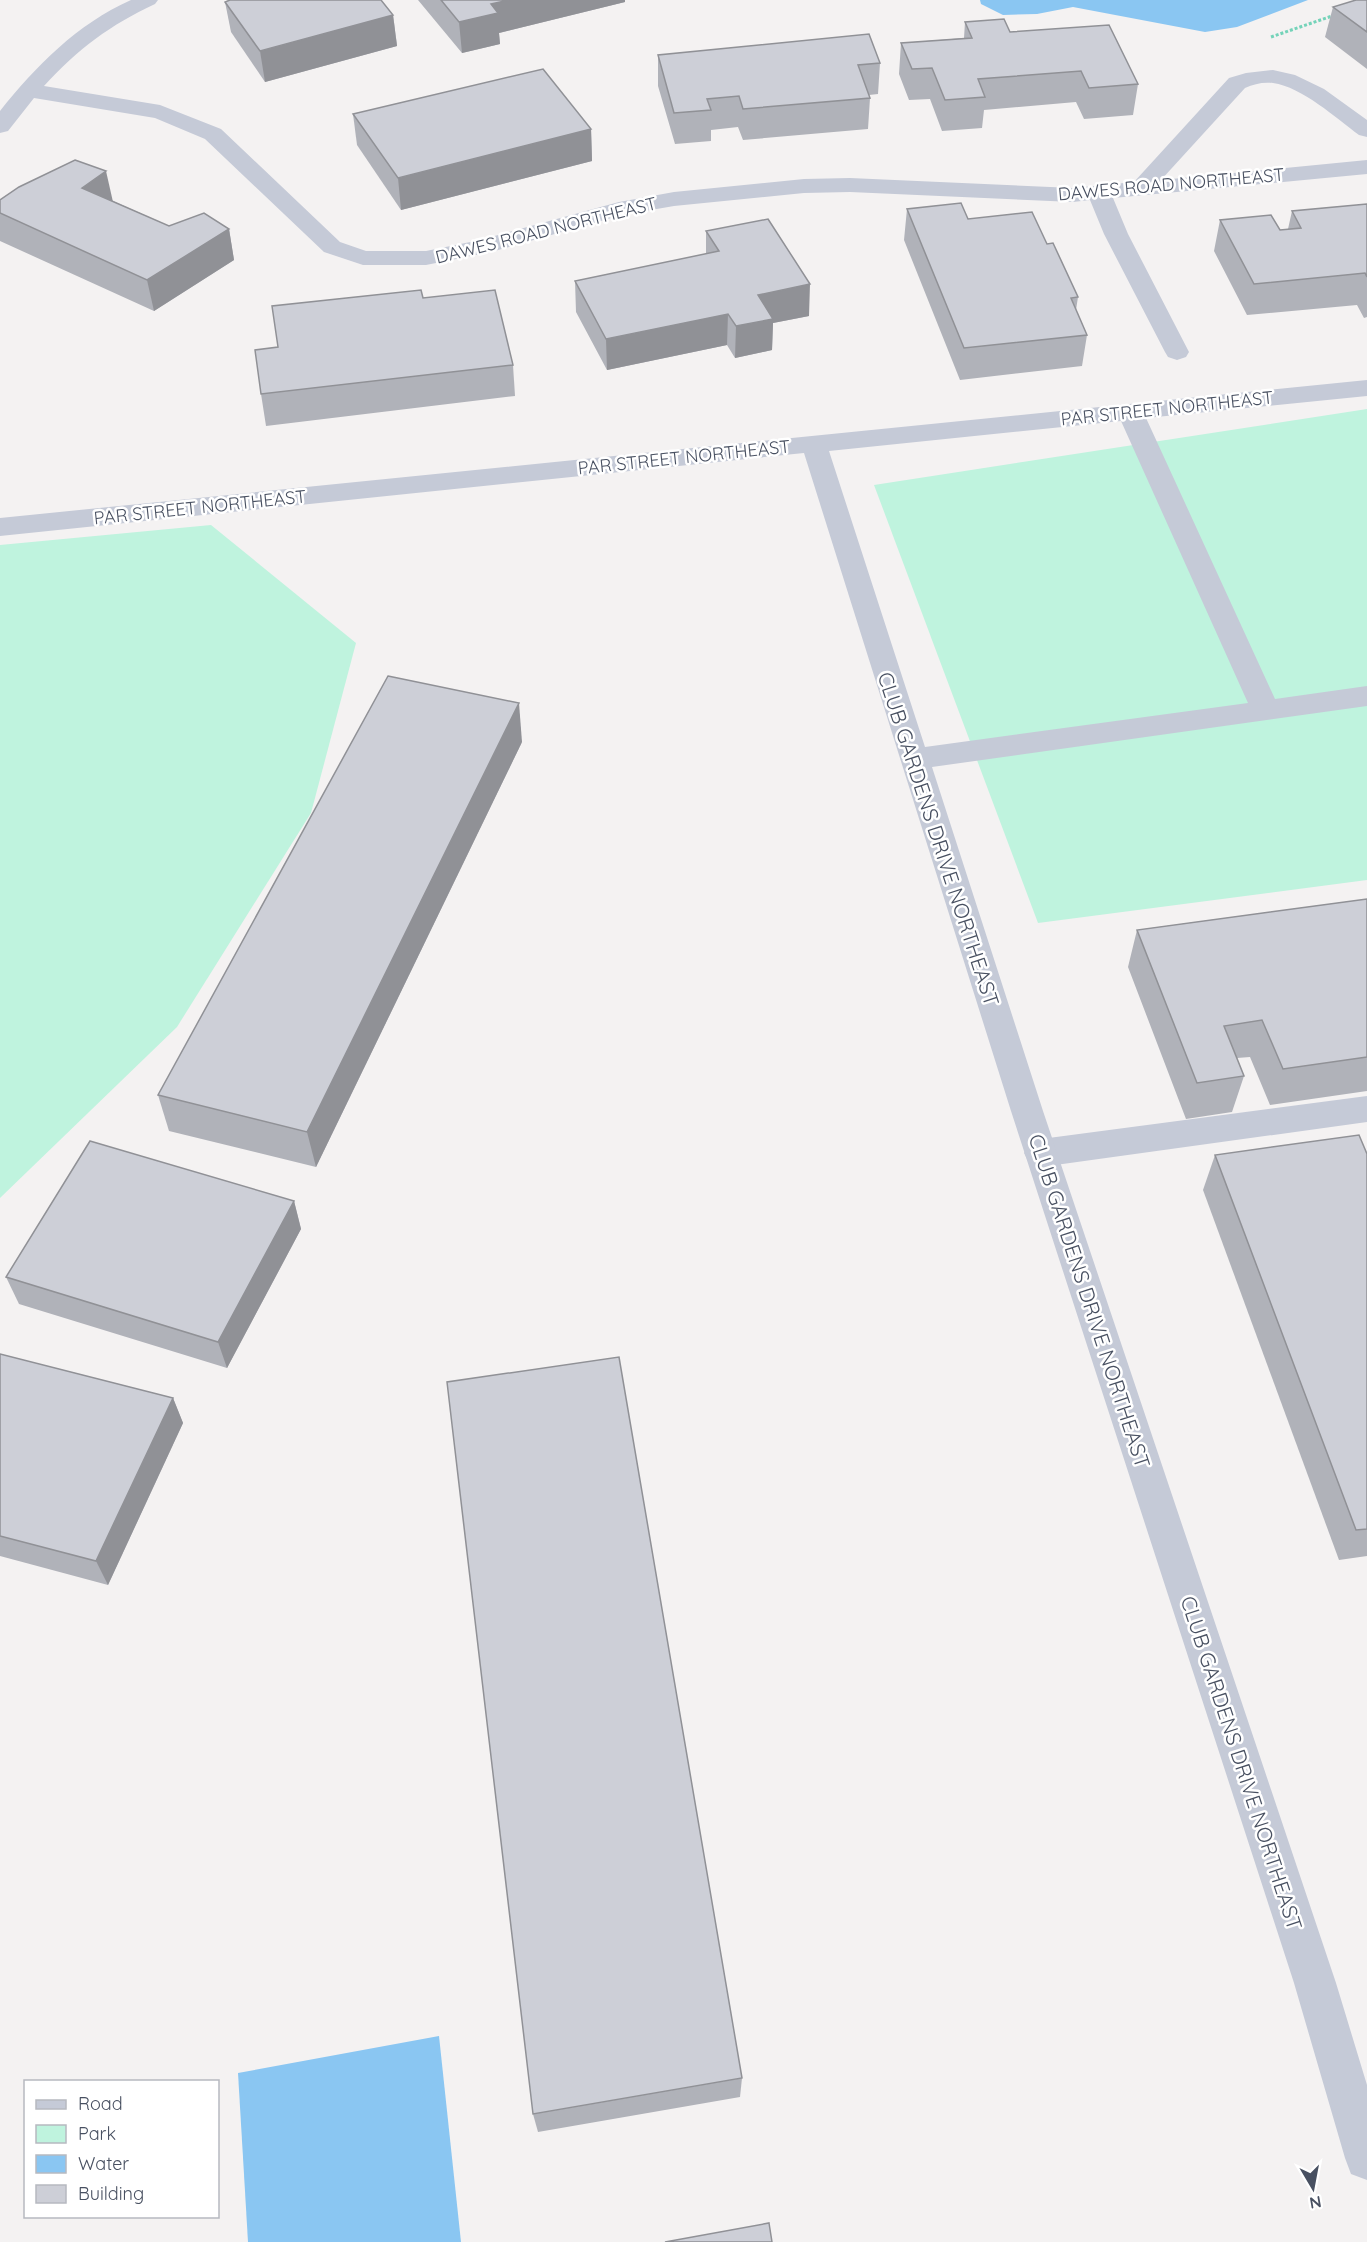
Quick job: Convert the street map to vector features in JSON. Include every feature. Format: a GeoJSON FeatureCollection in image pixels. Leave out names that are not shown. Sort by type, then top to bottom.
{"type":"FeatureCollection","features":[{"type":"Feature","properties":{"kind":"street"},"geometry":{"type":"LineString","coordinates":[[0,126],[28,90],[64,52],[95,28],[148,0]]}},
{"type":"Feature","properties":{"kind":"street"},"geometry":{"type":"LineString","coordinates":[[1140,189],[1237,83],[1259,76],[1281,77],[1311,91],[1367,130]]}},
{"type":"Feature","properties":{"kind":"street","name":"DAWES ROAD NORTHEAST"},"geometry":{"type":"LineString","coordinates":[[28,90],[160,112],[213,134],[332,247],[363,258],[426,258],[483,247],[619,209],[674,200],[804,186],[850,185],[1073,195],[1367,167]]}},
{"type":"Feature","properties":{"kind":"street"},"geometry":{"type":"LineString","coordinates":[[1099,193],[1121,243],[1177,352]]}},
{"type":"Feature","properties":{"kind":"street","name":"PAR STREET NORTHEAST"},"geometry":{"type":"LineString","coordinates":[[0,527],[1367,388]]}},
{"type":"Feature","properties":{"kind":"street"},"geometry":{"type":"LineString","coordinates":[[1130,412],[1266,711]]}},
{"type":"Feature","properties":{"kind":"street","name":"CLUB GARDENS DRIVE NORTHEAST"},"geometry":{"type":"LineString","coordinates":[[814,444],[1041,1153],[1315,1983],[1367,2158]]}},
{"type":"Feature","properties":{"kind":"street"},"geometry":{"type":"LineString","coordinates":[[914,759],[1367,696]]}},
{"type":"Feature","properties":{"kind":"street"},"geometry":{"type":"LineString","coordinates":[[1041,1153],[1367,1109]]}},
{"type":"Feature","properties":{"kind":"path"},"geometry":{"type":"LineString","coordinates":[[1266,76],[1258,56],[1258,41],[1334,15]]}},
{"type":"Feature","properties":{"kind":"green space"},"geometry":{"type":"Polygon","coordinates":[[[1367,409],[1367,880],[1038,923],[874,485],[1367,409]]]}},
{"type":"Feature","properties":{"kind":"green space"},"geometry":{"type":"Polygon","coordinates":[[[211,525],[356,643],[311,813],[177,1027],[0,1198],[0,545],[211,525]]]}},
{"type":"Feature","properties":{"kind":"water"},"geometry":{"type":"Polygon","coordinates":[[[980,0],[1308,0],[1237,27],[1205,32],[1073,7],[1037,14],[1003,15],[981,4],[980,0]]]}},
{"type":"Feature","properties":{"kind":"water"},"geometry":{"type":"Polygon","coordinates":[[[439,2036],[461,2242],[248,2242],[238,2073],[439,2036]]]}},
{"type":"Feature","properties":{"kind":"building"},"geometry":{"type":"Polygon","coordinates":[[[230,0],[381,0],[393,15],[260,51],[225,2],[230,0]]]}},
{"type":"Feature","properties":{"kind":"building"},"geometry":{"type":"Polygon","coordinates":[[[441,0],[509,0],[491,4],[498,13],[459,22],[441,0]]]}},
{"type":"Feature","properties":{"kind":"building"},"geometry":{"type":"Polygon","coordinates":[[[1356,0],[1367,0],[1367,32],[1333,7],[1356,0]]]}},
{"type":"Feature","properties":{"kind":"building"},"geometry":{"type":"Polygon","coordinates":[[[1004,19],[1010,32],[1109,25],[1138,84],[1089,88],[1081,71],[978,79],[985,97],[945,100],[932,68],[912,69],[901,43],[972,38],[965,22],[1004,19]]]}},
{"type":"Feature","properties":{"kind":"building"},"geometry":{"type":"Polygon","coordinates":[[[869,34],[880,63],[858,65],[870,98],[743,109],[739,96],[707,99],[711,110],[674,113],[658,55],[869,34]]]}},
{"type":"Feature","properties":{"kind":"building"},"geometry":{"type":"Polygon","coordinates":[[[543,69],[591,129],[398,178],[353,114],[543,69]]]}},
{"type":"Feature","properties":{"kind":"building"},"geometry":{"type":"Polygon","coordinates":[[[75,160],[106,171],[82,188],[169,226],[204,213],[229,229],[147,280],[0,213],[0,200],[19,187],[75,160]]]}},
{"type":"Feature","properties":{"kind":"building"},"geometry":{"type":"Polygon","coordinates":[[[961,203],[968,219],[1032,212],[1047,244],[1053,243],[1078,297],[1071,298],[1087,335],[964,348],[907,209],[961,203]]]}},
{"type":"Feature","properties":{"kind":"building"},"geometry":{"type":"Polygon","coordinates":[[[1367,204],[1367,277],[1365,273],[1254,284],[1220,220],[1271,215],[1280,230],[1301,228],[1292,211],[1367,204]]]}},
{"type":"Feature","properties":{"kind":"building"},"geometry":{"type":"Polygon","coordinates":[[[768,219],[810,284],[758,295],[773,319],[736,326],[728,314],[606,339],[575,281],[719,251],[706,231],[768,219]]]}},
{"type":"Feature","properties":{"kind":"building"},"geometry":{"type":"Polygon","coordinates":[[[421,290],[423,298],[495,290],[513,365],[261,394],[255,350],[278,347],[272,306],[421,290]]]}},
{"type":"Feature","properties":{"kind":"building"},"geometry":{"type":"Polygon","coordinates":[[[388,676],[519,703],[307,1132],[158,1095],[388,676]]]}},
{"type":"Feature","properties":{"kind":"building"},"geometry":{"type":"Polygon","coordinates":[[[1367,899],[1367,1057],[1283,1069],[1262,1020],[1224,1026],[1244,1076],[1197,1083],[1137,930],[1367,899]]]}},
{"type":"Feature","properties":{"kind":"building"},"geometry":{"type":"Polygon","coordinates":[[[1359,1135],[1367,1154],[1367,1529],[1356,1530],[1215,1155],[1359,1135]]]}},
{"type":"Feature","properties":{"kind":"building"},"geometry":{"type":"Polygon","coordinates":[[[90,1141],[294,1201],[218,1342],[6,1277],[90,1141]]]}},
{"type":"Feature","properties":{"kind":"building"},"geometry":{"type":"Polygon","coordinates":[[[0,1354],[173,1398],[96,1561],[0,1536],[0,1354]]]}},
{"type":"Feature","properties":{"kind":"building"},"geometry":{"type":"Polygon","coordinates":[[[619,1357],[742,2078],[533,2114],[447,1382],[619,1357]]]}},
{"type":"Feature","properties":{"kind":"building"},"geometry":{"type":"Polygon","coordinates":[[[769,2223],[772,2242],[665,2242],[769,2223]]]}}]}
